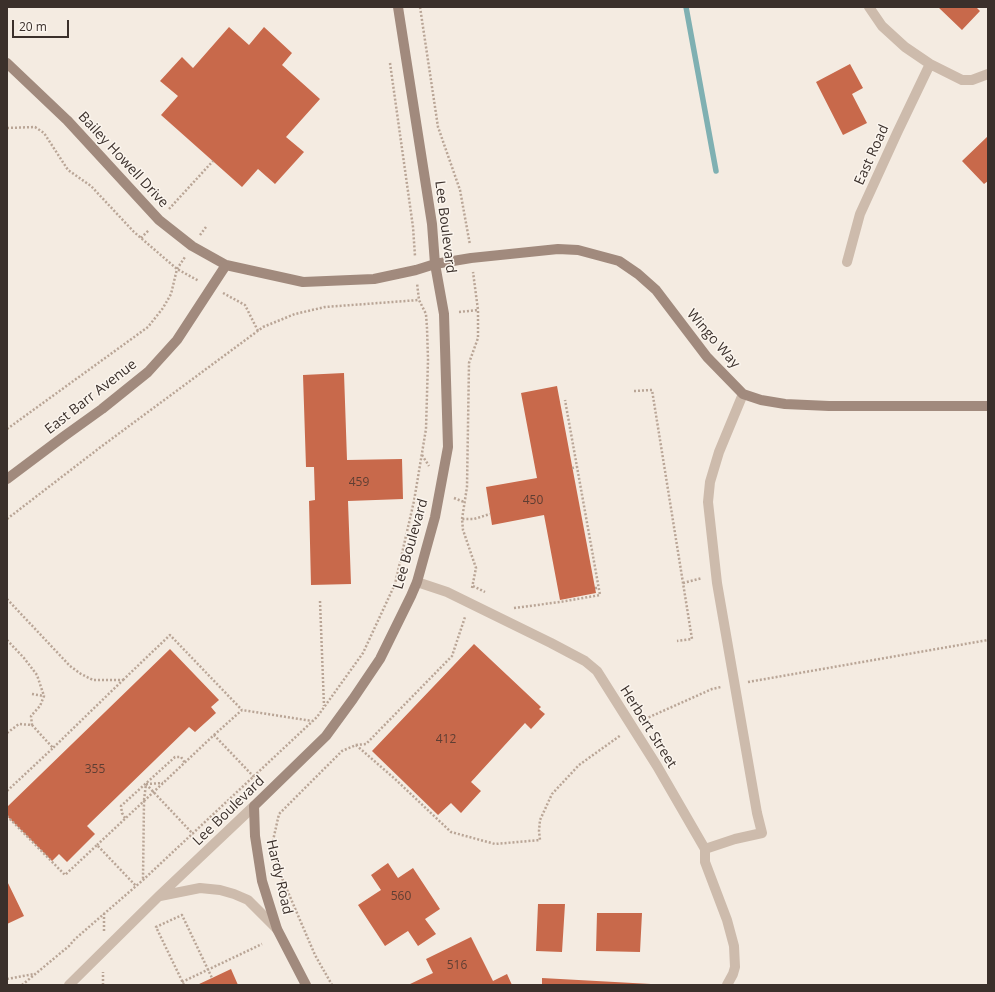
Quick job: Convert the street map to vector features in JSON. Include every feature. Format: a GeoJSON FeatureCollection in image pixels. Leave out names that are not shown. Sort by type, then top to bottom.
{"type":"FeatureCollection","features":[{"type":"Feature","properties":{"kind":"street","name":"Lee Boulevard"},"geometry":{"type":"LineString","coordinates":[[69,985],[159,896],[326,736],[380,659],[417,582],[435,517],[448,447],[444,314],[435,264],[432,224],[398,7]]}},
{"type":"Feature","properties":{"kind":"street"},"geometry":{"type":"LineString","coordinates":[[869,7],[882,26],[905,47],[930,64],[962,80],[972,80],[988,74]]}},
{"type":"Feature","properties":{"kind":"street","name":"Bailey Howell Drive"},"geometry":{"type":"LineString","coordinates":[[7,63],[67,120],[158,220],[192,246],[226,265]]}},
{"type":"Feature","properties":{"kind":"street","name":"East Road"},"geometry":{"type":"LineString","coordinates":[[847,262],[860,214],[930,64]]}},
{"type":"Feature","properties":{"kind":"street","name":"Wingo Way"},"geometry":{"type":"LineString","coordinates":[[435,264],[471,258],[558,249],[578,250],[619,261],[638,274],[656,290],[707,357],[743,394],[761,400],[785,404],[829,406],[988,406]]}},
{"type":"Feature","properties":{"kind":"street"},"geometry":{"type":"LineString","coordinates":[[226,265],[303,282],[374,279],[416,270],[435,264]]}},
{"type":"Feature","properties":{"kind":"street","name":"East Barr Avenue"},"geometry":{"type":"LineString","coordinates":[[7,479],[102,409],[148,372],[177,340],[226,265]]}},
{"type":"Feature","properties":{"kind":"street"},"geometry":{"type":"LineString","coordinates":[[706,849],[735,839],[762,833],[757,813],[717,583],[708,502],[710,482],[718,452],[743,394]]}},
{"type":"Feature","properties":{"kind":"street","name":"Herbert Street"},"geometry":{"type":"LineString","coordinates":[[417,582],[447,592],[551,643],[585,661],[597,671],[657,766],[706,849],[705,862],[727,920],[734,946],[735,967],[727,985]]}},
{"type":"Feature","properties":{"kind":"street","name":"Hardy Road"},"geometry":{"type":"LineString","coordinates":[[254,806],[255,836],[262,881],[277,929],[306,985]]}},
{"type":"Feature","properties":{"kind":"street","name":"Hardy Road"},"geometry":{"type":"LineString","coordinates":[[159,896],[200,888],[220,890],[248,900],[277,929]]}},
{"type":"Feature","properties":{"kind":"path"},"geometry":{"type":"LineString","coordinates":[[22,985],[143,880],[317,717],[362,652],[395,584],[414,501],[426,429],[428,360],[426,314],[419,300],[413,227],[390,60]]}},
{"type":"Feature","properties":{"kind":"path"},"geometry":{"type":"LineString","coordinates":[[7,128],[34,127],[44,134],[68,170],[91,186],[134,232],[177,268],[245,305],[258,331]]}},
{"type":"Feature","properties":{"kind":"path"},"geometry":{"type":"LineString","coordinates":[[142,238],[213,161]]}},
{"type":"Feature","properties":{"kind":"path"},"geometry":{"type":"LineString","coordinates":[[7,428],[148,327],[163,308],[171,294],[177,268],[206,226]]}},
{"type":"Feature","properties":{"kind":"path"},"geometry":{"type":"LineString","coordinates":[[7,519],[102,446],[262,328],[295,314],[325,307],[419,300]]}},
{"type":"Feature","properties":{"kind":"path"},"geometry":{"type":"LineString","coordinates":[[634,391],[652,390],[692,639],[676,641]]}},
{"type":"Feature","properties":{"kind":"path"},"geometry":{"type":"LineString","coordinates":[[514,608],[600,595],[565,400]]}},
{"type":"Feature","properties":{"kind":"path"},"geometry":{"type":"LineString","coordinates":[[572,468],[577,467]]}},
{"type":"Feature","properties":{"kind":"path"},"geometry":{"type":"LineString","coordinates":[[332,985],[315,955],[279,871],[272,845],[279,814],[342,751],[356,745],[366,744],[452,656],[468,602],[476,568],[463,530],[462,519],[474,519],[490,514]]}},
{"type":"Feature","properties":{"kind":"path"},"geometry":{"type":"LineString","coordinates":[[683,583],[702,578]]}},
{"type":"Feature","properties":{"kind":"path"},"geometry":{"type":"LineString","coordinates":[[594,588],[599,588]]}},
{"type":"Feature","properties":{"kind":"path"},"geometry":{"type":"LineString","coordinates":[[7,599],[70,666],[81,674],[93,680],[123,680]]}},
{"type":"Feature","properties":{"kind":"path"},"geometry":{"type":"LineString","coordinates":[[320,601],[324,707]]}},
{"type":"Feature","properties":{"kind":"path"},"geometry":{"type":"LineString","coordinates":[[7,791],[170,635],[242,710],[312,721]]}},
{"type":"Feature","properties":{"kind":"path"},"geometry":{"type":"LineString","coordinates":[[7,640],[37,675],[44,696],[40,706],[31,716],[32,725],[53,748]]}},
{"type":"Feature","properties":{"kind":"path"},"geometry":{"type":"LineString","coordinates":[[32,694],[44,696]]}},
{"type":"Feature","properties":{"kind":"path"},"geometry":{"type":"LineString","coordinates":[[7,816],[65,875],[242,710]]}},
{"type":"Feature","properties":{"kind":"path"},"geometry":{"type":"LineString","coordinates":[[7,733],[19,724],[32,725]]}},
{"type":"Feature","properties":{"kind":"path"},"geometry":{"type":"LineString","coordinates":[[214,735],[254,777]]}},
{"type":"Feature","properties":{"kind":"path"},"geometry":{"type":"LineString","coordinates":[[356,745],[395,779],[450,832],[495,844],[540,840]]}},
{"type":"Feature","properties":{"kind":"path"},"geometry":{"type":"LineString","coordinates":[[125,818],[122,813],[121,806],[175,757],[181,757],[185,763]]}},
{"type":"Feature","properties":{"kind":"path"},"geometry":{"type":"LineString","coordinates":[[146,784],[163,783]]}},
{"type":"Feature","properties":{"kind":"path"},"geometry":{"type":"LineString","coordinates":[[146,784],[193,834]]}},
{"type":"Feature","properties":{"kind":"path"},"geometry":{"type":"LineString","coordinates":[[143,880],[144,801],[146,784]]}},
{"type":"Feature","properties":{"kind":"path"},"geometry":{"type":"LineString","coordinates":[[97,844],[136,886]]}},
{"type":"Feature","properties":{"kind":"path"},"geometry":{"type":"LineString","coordinates":[[212,978],[208,969],[182,915],[156,927],[183,984],[208,969],[262,944]]}},
{"type":"Feature","properties":{"kind":"path"},"geometry":{"type":"LineString","coordinates":[[7,979],[38,972]]}},
{"type":"Feature","properties":{"kind":"building"},"geometry":{"type":"Polygon","coordinates":[[[938,7],[978,7],[977,8],[980,11],[962,30],[938,7]]]}},
{"type":"Feature","properties":{"kind":"building"},"geometry":{"type":"Polygon","coordinates":[[[229,27],[249,45],[264,27],[292,53],[282,65],[320,99],[286,137],[304,152],[275,184],[258,169],[242,187],[161,115],[178,96],[160,81],[182,57],[193,68],[229,27]]]}},
{"type":"Feature","properties":{"kind":"building"},"geometry":{"type":"Polygon","coordinates":[[[850,64],[863,88],[852,94],[867,123],[843,135],[816,82],[850,64]]]}},
{"type":"Feature","properties":{"kind":"building"},"geometry":{"type":"Polygon","coordinates":[[[988,136],[988,181],[984,184],[962,161],[988,136]]]}},
{"type":"Feature","properties":{"kind":"building"},"geometry":{"type":"Polygon","coordinates":[[[344,373],[347,460],[402,459],[403,499],[348,501],[351,584],[311,585],[309,501],[315,500],[314,467],[306,467],[303,375],[344,373]]]}},
{"type":"Feature","properties":{"kind":"building"},"geometry":{"type":"Polygon","coordinates":[[[557,386],[596,593],[560,600],[544,515],[492,525],[486,487],[537,478],[521,393],[557,386]]]}},
{"type":"Feature","properties":{"kind":"building"},"geometry":{"type":"Polygon","coordinates":[[[474,644],[541,707],[539,709],[545,714],[531,729],[525,723],[471,782],[481,791],[461,813],[451,803],[438,815],[372,751],[474,644]]]}},
{"type":"Feature","properties":{"kind":"building"},"geometry":{"type":"Polygon","coordinates":[[[170,649],[219,700],[211,707],[216,713],[195,732],[189,727],[87,826],[95,834],[67,862],[59,854],[52,861],[7,816],[7,807],[170,649]]]}},
{"type":"Feature","properties":{"kind":"building"},"geometry":{"type":"Polygon","coordinates":[[[388,863],[398,878],[413,868],[440,909],[425,919],[436,934],[418,946],[408,931],[385,946],[358,905],[381,890],[371,875],[388,863]]]}},
{"type":"Feature","properties":{"kind":"building"},"geometry":{"type":"Polygon","coordinates":[[[7,881],[24,916],[7,924],[7,881]]]}},
{"type":"Feature","properties":{"kind":"building"},"geometry":{"type":"Polygon","coordinates":[[[538,904],[565,904],[562,952],[536,951],[538,904]]]}},
{"type":"Feature","properties":{"kind":"building"},"geometry":{"type":"Polygon","coordinates":[[[597,913],[642,913],[640,952],[596,951],[597,913]]]}},
{"type":"Feature","properties":{"kind":"building"},"geometry":{"type":"Polygon","coordinates":[[[471,937],[493,981],[507,974],[512,985],[408,985],[433,973],[426,959],[471,937]]]}},
{"type":"Feature","properties":{"kind":"building"},"geometry":{"type":"Polygon","coordinates":[[[231,969],[238,985],[197,985],[212,978],[231,969]]]}},
{"type":"Feature","properties":{"kind":"building"},"geometry":{"type":"Polygon","coordinates":[[[542,978],[651,984],[651,985],[542,985],[542,978]]]}},
{"type":"Feature","properties":{"kind":"waterway"},"geometry":{"type":"LineString","coordinates":[[686,7],[716,171]]}}]}
